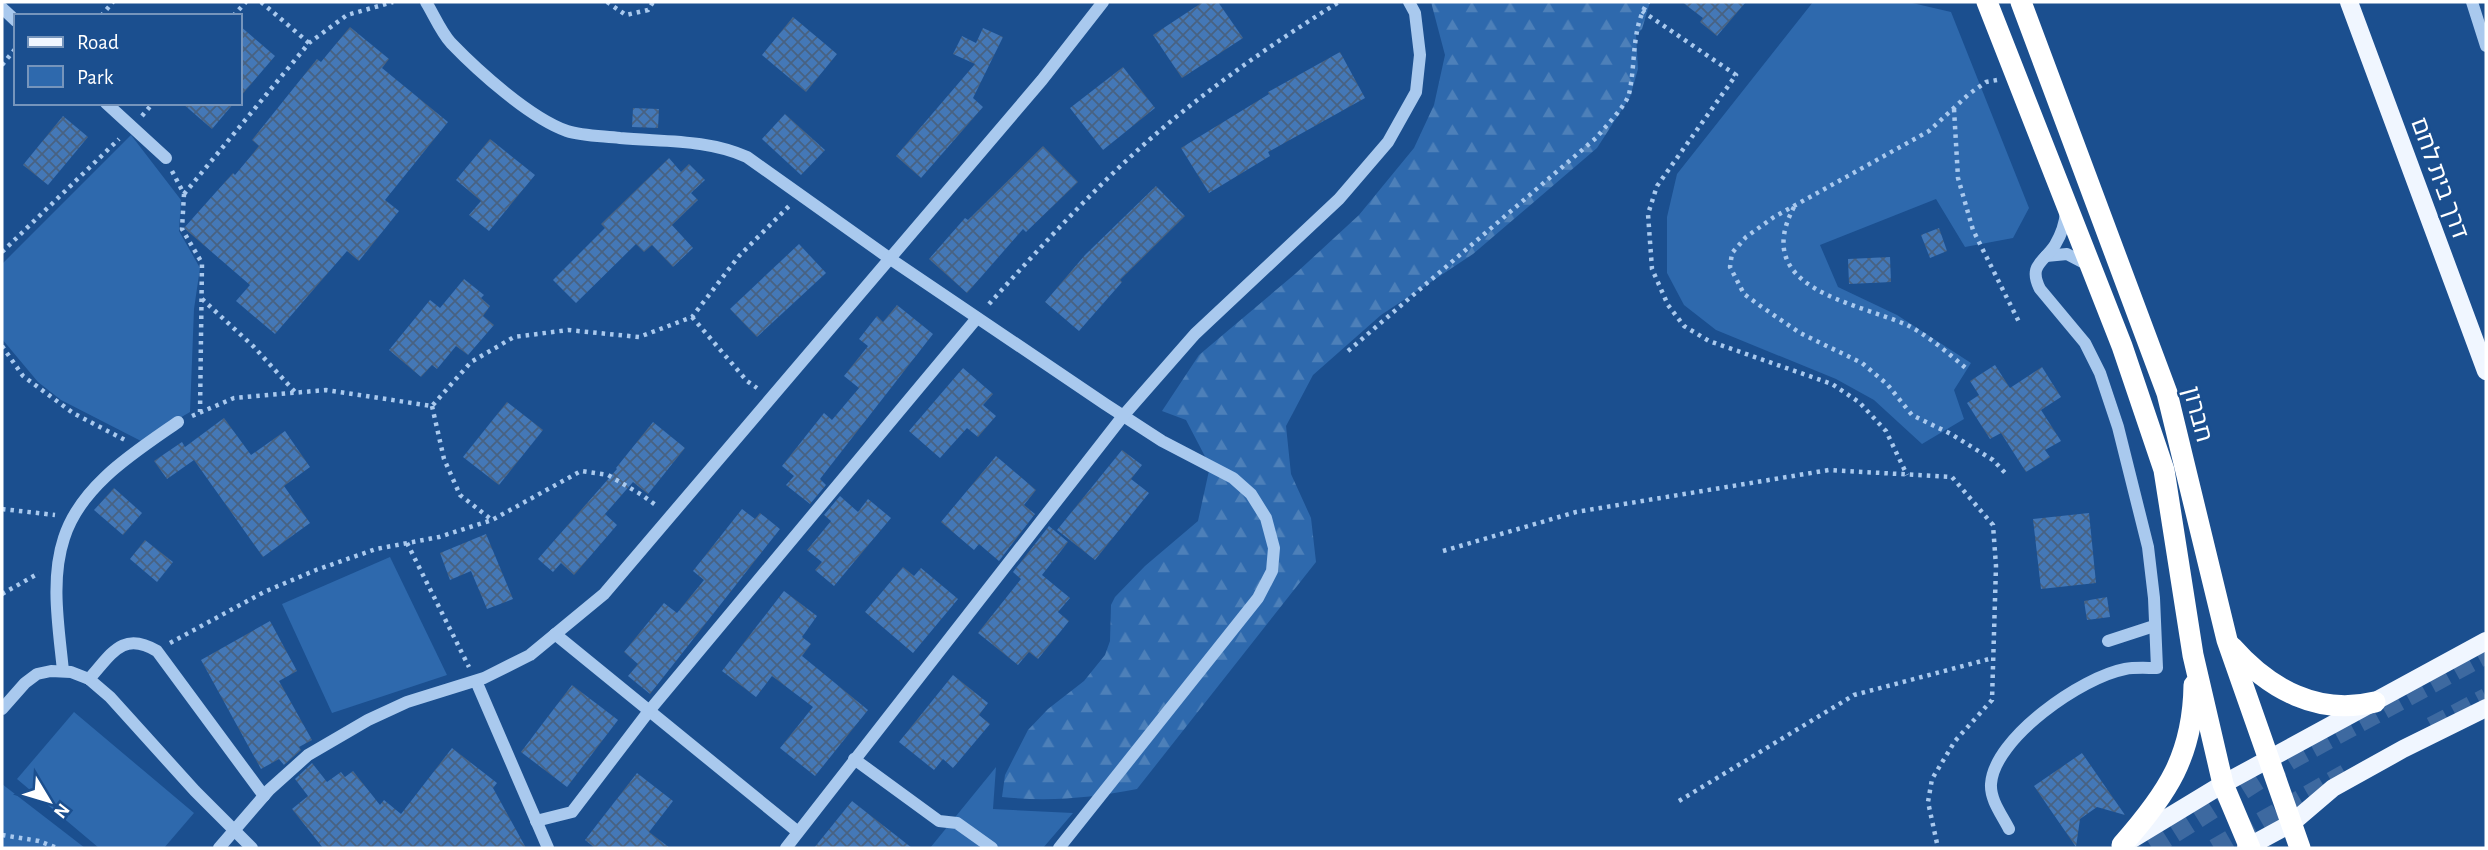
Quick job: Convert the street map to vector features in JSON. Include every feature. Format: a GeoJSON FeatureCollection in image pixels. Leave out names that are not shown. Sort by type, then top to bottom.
{"type":"FeatureCollection","features":[{"type":"Feature","properties":{"kind":"highway","name":"חברון"},"geometry":{"type":"LineString","coordinates":[[1987,2],[2094,271],[2164,470],[2193,655],[2223,784],[2248,848]]}},
{"type":"Feature","properties":{"kind":"highway","name":"חברון"},"geometry":{"type":"LineString","coordinates":[[2021,2],[2166,393],[2227,640],[2300,848]]}},
{"type":"Feature","properties":{"kind":"highway"},"geometry":{"type":"LineString","coordinates":[[2227,640],[2249,666],[2291,693],[2332,706],[2347,707],[2375,702]]}},
{"type":"Feature","properties":{"kind":"highway"},"geometry":{"type":"LineString","coordinates":[[2119,847],[2159,802],[2182,757],[2192,715],[2193,655]]}},
{"type":"Feature","properties":{"kind":"main road","name":"דרך בית לחם"},"geometry":{"type":"LineString","coordinates":[[2349,2],[2486,371]]}},
{"type":"Feature","properties":{"kind":"main road"},"geometry":{"type":"LineString","coordinates":[[2119,847],[2223,784],[2486,641]]}},
{"type":"Feature","properties":{"kind":"main road"},"geometry":{"type":"LineString","coordinates":[[2248,848],[2292,823],[2333,788],[2403,749],[2486,708]]}},
{"type":"Feature","properties":{"kind":"street"},"geometry":{"type":"LineString","coordinates":[[426,2],[449,41],[510,95],[543,119],[568,131],[727,148],[747,157],[889,258],[1123,416],[1162,441],[1233,478],[1251,494],[1266,519],[1274,548],[1272,571],[1258,598],[1059,848]]}},
{"type":"Feature","properties":{"kind":"street"},"geometry":{"type":"LineString","coordinates":[[219,848],[264,796],[308,755],[368,720],[407,702],[475,681],[530,655],[604,593],[1042,80],[1103,2]]}},
{"type":"Feature","properties":{"kind":"street"},"geometry":{"type":"LineString","coordinates":[[786,848],[1123,416],[1195,334],[1339,199],[1388,142],[1416,92],[1420,55],[1415,13],[1409,2]]}},
{"type":"Feature","properties":{"kind":"street"},"geometry":{"type":"LineString","coordinates":[[2472,2],[2486,46]]}},
{"type":"Feature","properties":{"kind":"street"},"geometry":{"type":"LineString","coordinates":[[108,105],[166,158]]}},
{"type":"Feature","properties":{"kind":"street"},"geometry":{"type":"LineString","coordinates":[[2010,829],[1994,800],[1991,786],[1994,768],[2006,748],[2038,717],[2071,692],[2125,668],[2157,668],[2154,598],[2148,547],[2118,427],[2100,373],[2085,343],[2040,289],[2035,279],[2035,269],[2061,234],[2067,202]]}},
{"type":"Feature","properties":{"kind":"street"},"geometry":{"type":"LineString","coordinates":[[2046,256],[2067,254],[2086,263],[2094,271]]}},
{"type":"Feature","properties":{"kind":"street"},"geometry":{"type":"LineString","coordinates":[[536,821],[572,812],[649,711],[977,318]]}},
{"type":"Feature","properties":{"kind":"street"},"geometry":{"type":"LineString","coordinates":[[62,671],[57,611],[58,562],[64,538],[74,516],[99,484],[127,457],[178,422]]}},
{"type":"Feature","properties":{"kind":"street"},"geometry":{"type":"LineString","coordinates":[[2108,641],[2154,626]]}},
{"type":"Feature","properties":{"kind":"street"},"geometry":{"type":"LineString","coordinates":[[555,634],[798,832]]}},
{"type":"Feature","properties":{"kind":"street"},"geometry":{"type":"LineString","coordinates":[[89,679],[116,649],[132,641],[144,643],[157,651],[264,796]]}},
{"type":"Feature","properties":{"kind":"street"},"geometry":{"type":"LineString","coordinates":[[2,709],[37,674],[62,671],[89,679],[110,697],[252,848]]}},
{"type":"Feature","properties":{"kind":"street"},"geometry":{"type":"LineString","coordinates":[[475,681],[548,848]]}},
{"type":"Feature","properties":{"kind":"street"},"geometry":{"type":"LineString","coordinates":[[855,760],[939,821],[957,823],[992,848]]}},
{"type":"Feature","properties":{"kind":"path"},"geometry":{"type":"LineString","coordinates":[[261,2],[309,43]]}},
{"type":"Feature","properties":{"kind":"path"},"geometry":{"type":"LineString","coordinates":[[184,194],[309,43],[347,15],[393,2]]}},
{"type":"Feature","properties":{"kind":"path"},"geometry":{"type":"LineString","coordinates":[[607,2],[626,15],[648,9],[653,2]]}},
{"type":"Feature","properties":{"kind":"path"},"geometry":{"type":"LineString","coordinates":[[977,318],[1103,183],[1169,122],[1282,38],[1339,2]]}},
{"type":"Feature","properties":{"kind":"path"},"geometry":{"type":"LineString","coordinates":[[1348,351],[1596,138],[1629,96],[1642,11],[1648,2]]}},
{"type":"Feature","properties":{"kind":"path"},"geometry":{"type":"LineString","coordinates":[[1642,11],[1736,75],[1657,186],[1648,214],[1652,269],[1668,304],[1684,326],[1709,341],[1832,384],[1859,402],[1886,431],[1907,475]]}},
{"type":"Feature","properties":{"kind":"path"},"geometry":{"type":"LineString","coordinates":[[2,65],[14,50]]}},
{"type":"Feature","properties":{"kind":"path"},"geometry":{"type":"LineString","coordinates":[[2008,477],[1993,460],[1951,434],[1912,415],[1887,384],[1862,363],[1800,333],[1744,294],[1730,267],[1732,253],[1746,237],[1774,217],[1929,131],[1986,82],[2000,79],[2018,80]]}},
{"type":"Feature","properties":{"kind":"path"},"geometry":{"type":"LineString","coordinates":[[2,252],[132,127],[151,105]]}},
{"type":"Feature","properties":{"kind":"path"},"geometry":{"type":"LineString","coordinates":[[1954,109],[1958,178],[1973,230],[2019,322]]}},
{"type":"Feature","properties":{"kind":"path"},"geometry":{"type":"LineString","coordinates":[[166,158],[184,194],[182,229],[202,263],[200,412]]}},
{"type":"Feature","properties":{"kind":"path"},"geometry":{"type":"LineString","coordinates":[[432,406],[471,362],[514,337],[568,330],[639,337],[692,317],[739,256],[801,195]]}},
{"type":"Feature","properties":{"kind":"path"},"geometry":{"type":"LineString","coordinates":[[1795,206],[1786,222],[1782,239],[1786,259],[1810,287],[1842,302],[1908,326],[1946,351],[1968,370]]}},
{"type":"Feature","properties":{"kind":"path"},"geometry":{"type":"LineString","coordinates":[[201,298],[253,346],[296,393]]}},
{"type":"Feature","properties":{"kind":"path"},"geometry":{"type":"LineString","coordinates":[[692,317],[747,381],[771,397]]}},
{"type":"Feature","properties":{"kind":"path"},"geometry":{"type":"LineString","coordinates":[[2,346],[23,376],[73,413],[140,448]]}},
{"type":"Feature","properties":{"kind":"path"},"geometry":{"type":"LineString","coordinates":[[178,422],[234,398],[326,390],[432,406]]}},
{"type":"Feature","properties":{"kind":"path"},"geometry":{"type":"LineString","coordinates":[[432,406],[444,459],[460,495],[492,520]]}},
{"type":"Feature","properties":{"kind":"path"},"geometry":{"type":"LineString","coordinates":[[1443,551],[1576,512],[1829,470],[1952,477],[1993,525],[1996,566],[1992,700],[1955,741],[1932,779],[1928,802],[1938,848]]}},
{"type":"Feature","properties":{"kind":"path"},"geometry":{"type":"LineString","coordinates":[[157,651],[264,592],[364,553],[439,537],[492,520],[581,471],[608,475],[642,495],[669,516]]}},
{"type":"Feature","properties":{"kind":"path"},"geometry":{"type":"LineString","coordinates":[[2,509],[74,516]]}},
{"type":"Feature","properties":{"kind":"path"},"geometry":{"type":"LineString","coordinates":[[407,543],[475,681]]}},
{"type":"Feature","properties":{"kind":"path"},"geometry":{"type":"LineString","coordinates":[[2,594],[58,562]]}},
{"type":"Feature","properties":{"kind":"path"},"geometry":{"type":"LineString","coordinates":[[1679,801],[1854,695],[1993,658]]}},
{"type":"Feature","properties":{"kind":"path"},"geometry":{"type":"LineString","coordinates":[[2,835],[39,841],[57,848]]}},
{"type":"Feature","properties":{"kind":"green space"},"geometry":{"type":"Polygon","coordinates":[[[1431,2],[1650,2],[1642,29],[1636,35],[1638,69],[1630,97],[1597,148],[1473,254],[1381,315],[1313,375],[1286,426],[1291,474],[1311,518],[1316,562],[1137,789],[1070,798],[1002,797],[1005,775],[1028,730],[1048,709],[1084,681],[1105,655],[1110,641],[1111,605],[1115,597],[1145,566],[1198,521],[1210,466],[1186,420],[1162,411],[1199,355],[1295,274],[1359,215],[1414,148],[1434,105],[1445,55],[1431,2]]]}},
{"type":"Feature","properties":{"kind":"green space"},"geometry":{"type":"Polygon","coordinates":[[[1813,2],[1908,2],[1951,12],[2029,208],[2013,238],[1965,247],[1936,199],[1820,245],[1838,287],[1897,315],[1971,363],[1954,390],[1964,419],[1922,444],[1874,400],[1836,379],[1716,330],[1684,305],[1667,273],[1667,217],[1677,174],[1813,2]]]}},
{"type":"Feature","properties":{"kind":"green space"},"geometry":{"type":"Polygon","coordinates":[[[131,135],[181,200],[179,231],[200,268],[194,309],[190,412],[141,441],[61,400],[38,382],[2,339],[2,264],[131,135]]]}},
{"type":"Feature","properties":{"kind":"green space"},"geometry":{"type":"Polygon","coordinates":[[[390,557],[447,675],[332,713],[282,604],[390,557]]]}},
{"type":"Feature","properties":{"kind":"green space"},"geometry":{"type":"Polygon","coordinates":[[[74,712],[194,813],[164,848],[99,848],[17,779],[74,712]]]}},
{"type":"Feature","properties":{"kind":"green space"},"geometry":{"type":"Polygon","coordinates":[[[996,767],[993,809],[1073,813],[1043,848],[930,848],[996,767]]]}},
{"type":"Feature","properties":{"kind":"green space"},"geometry":{"type":"Polygon","coordinates":[[[2,784],[85,848],[2,846],[2,784]]]}},
{"type":"Feature","properties":{"kind":"building"},"geometry":{"type":"Polygon","coordinates":[[[1203,2],[1218,2],[1243,38],[1182,78],[1153,35],[1203,2]]]}},
{"type":"Feature","properties":{"kind":"building"},"geometry":{"type":"Polygon","coordinates":[[[1682,2],[1746,2],[1717,36],[1700,22],[1703,18],[1682,2]]]}},
{"type":"Feature","properties":{"kind":"building"},"geometry":{"type":"Polygon","coordinates":[[[793,17],[837,54],[806,92],[762,55],[793,17]]]}},
{"type":"Feature","properties":{"kind":"building"},"geometry":{"type":"Polygon","coordinates":[[[350,27],[389,59],[382,68],[448,122],[385,200],[399,211],[359,261],[347,251],[275,334],[236,301],[250,285],[184,228],[259,146],[252,140],[317,59],[321,62],[350,27]]]}},
{"type":"Feature","properties":{"kind":"building"},"geometry":{"type":"Polygon","coordinates":[[[242,28],[275,56],[242,95],[242,28]]]}},
{"type":"Feature","properties":{"kind":"building"},"geometry":{"type":"Polygon","coordinates":[[[983,28],[1003,37],[973,98],[983,107],[921,178],[896,156],[975,64],[953,54],[962,36],[976,43],[983,28]]]}},
{"type":"Feature","properties":{"kind":"building"},"geometry":{"type":"Polygon","coordinates":[[[1340,52],[1365,98],[1268,152],[1270,156],[1209,193],[1181,148],[1269,94],[1268,92],[1340,52]]]}},
{"type":"Feature","properties":{"kind":"building"},"geometry":{"type":"Polygon","coordinates":[[[1123,67],[1155,108],[1103,150],[1070,108],[1123,67]]]}},
{"type":"Feature","properties":{"kind":"building"},"geometry":{"type":"Polygon","coordinates":[[[184,105],[232,105],[212,129],[184,105]]]}},
{"type":"Feature","properties":{"kind":"building"},"geometry":{"type":"Polygon","coordinates":[[[633,108],[659,109],[658,128],[632,127],[633,108]]]}},
{"type":"Feature","properties":{"kind":"building"},"geometry":{"type":"Polygon","coordinates":[[[785,114],[825,150],[801,175],[762,139],[785,114]]]}},
{"type":"Feature","properties":{"kind":"building"},"geometry":{"type":"Polygon","coordinates":[[[63,116],[88,137],[48,185],[23,165],[63,116]]]}},
{"type":"Feature","properties":{"kind":"building"},"geometry":{"type":"Polygon","coordinates":[[[490,139],[535,175],[489,231],[469,215],[481,201],[456,180],[490,139]]]}},
{"type":"Feature","properties":{"kind":"building"},"geometry":{"type":"Polygon","coordinates":[[[1043,146],[1078,182],[1026,232],[1023,229],[967,293],[929,259],[965,218],[968,220],[1043,146]]]}},
{"type":"Feature","properties":{"kind":"building"},"geometry":{"type":"Polygon","coordinates":[[[669,158],[681,172],[689,164],[705,180],[691,193],[698,200],[672,225],[693,248],[673,267],[652,245],[644,252],[636,244],[576,303],[553,280],[605,228],[601,224],[669,158]]]}},
{"type":"Feature","properties":{"kind":"building"},"geometry":{"type":"Polygon","coordinates":[[[1156,186],[1185,216],[1120,280],[1122,282],[1079,331],[1045,302],[1085,255],[1156,186]]]}},
{"type":"Feature","properties":{"kind":"building"},"geometry":{"type":"Polygon","coordinates":[[[1939,228],[1947,251],[1930,258],[1921,235],[1939,228]]]}},
{"type":"Feature","properties":{"kind":"building"},"geometry":{"type":"Polygon","coordinates":[[[799,244],[826,273],[757,337],[730,309],[799,244]]]}},
{"type":"Feature","properties":{"kind":"building"},"geometry":{"type":"Polygon","coordinates":[[[1890,257],[1891,282],[1849,284],[1848,259],[1890,257]]]}},
{"type":"Feature","properties":{"kind":"building"},"geometry":{"type":"Polygon","coordinates":[[[464,279],[484,295],[481,298],[490,306],[483,316],[494,325],[468,355],[456,346],[437,369],[432,365],[421,377],[389,350],[430,300],[440,308],[464,279]]]}},
{"type":"Feature","properties":{"kind":"building"},"geometry":{"type":"Polygon","coordinates":[[[897,305],[933,334],[820,479],[826,485],[810,504],[786,485],[794,476],[782,466],[824,413],[832,420],[859,388],[844,376],[868,346],[859,339],[877,316],[883,322],[897,305]]]}},
{"type":"Feature","properties":{"kind":"building"},"geometry":{"type":"Polygon","coordinates":[[[1995,365],[2010,388],[2042,367],[2061,397],[2041,410],[2061,441],[2045,450],[2050,457],[2026,472],[2001,433],[1990,439],[1967,403],[1979,395],[1970,381],[1995,365]]]}},
{"type":"Feature","properties":{"kind":"building"},"geometry":{"type":"Polygon","coordinates":[[[963,368],[993,394],[983,405],[996,416],[978,437],[967,428],[940,458],[909,431],[963,368]]]}},
{"type":"Feature","properties":{"kind":"building"},"geometry":{"type":"Polygon","coordinates":[[[507,402],[543,430],[499,485],[463,457],[507,402]]]}},
{"type":"Feature","properties":{"kind":"building"},"geometry":{"type":"Polygon","coordinates":[[[224,418],[251,455],[285,431],[310,467],[284,486],[310,523],[263,557],[194,460],[167,479],[154,461],[182,442],[185,447],[224,418]]]}},
{"type":"Feature","properties":{"kind":"building"},"geometry":{"type":"Polygon","coordinates":[[[653,422],[685,448],[648,494],[633,482],[605,514],[617,525],[574,575],[561,563],[553,572],[538,559],[617,469],[653,422]]]}},
{"type":"Feature","properties":{"kind":"building"},"geometry":{"type":"Polygon","coordinates":[[[1122,450],[1142,465],[1131,479],[1149,493],[1095,560],[1057,530],[1122,450]]]}},
{"type":"Feature","properties":{"kind":"building"},"geometry":{"type":"Polygon","coordinates":[[[996,456],[1036,490],[1024,505],[1035,514],[999,561],[979,544],[974,550],[941,522],[996,456]]]}},
{"type":"Feature","properties":{"kind":"building"},"geometry":{"type":"Polygon","coordinates":[[[114,488],[142,513],[123,535],[94,510],[114,488]]]}},
{"type":"Feature","properties":{"kind":"building"},"geometry":{"type":"Polygon","coordinates":[[[840,496],[858,512],[868,499],[891,518],[834,586],[815,570],[822,562],[807,550],[831,521],[824,515],[840,496]]]}},
{"type":"Feature","properties":{"kind":"building"},"geometry":{"type":"Polygon","coordinates":[[[742,509],[755,519],[760,513],[780,529],[650,694],[628,676],[638,664],[624,652],[664,603],[677,613],[704,580],[693,571],[742,509]]]}},
{"type":"Feature","properties":{"kind":"building"},"geometry":{"type":"Polygon","coordinates":[[[2089,513],[2096,583],[2041,589],[2033,519],[2089,513]]]}},
{"type":"Feature","properties":{"kind":"building"},"geometry":{"type":"Polygon","coordinates":[[[1049,526],[1068,542],[1042,575],[1070,598],[1058,612],[1069,621],[1038,659],[1029,652],[1018,665],[978,633],[1021,579],[1013,572],[1049,526]]]}},
{"type":"Feature","properties":{"kind":"building"},"geometry":{"type":"Polygon","coordinates":[[[486,534],[513,599],[487,609],[471,571],[450,580],[440,553],[486,534]]]}},
{"type":"Feature","properties":{"kind":"building"},"geometry":{"type":"Polygon","coordinates":[[[145,540],[173,562],[157,582],[130,559],[145,540]]]}},
{"type":"Feature","properties":{"kind":"building"},"geometry":{"type":"Polygon","coordinates":[[[903,567],[914,576],[921,568],[958,599],[913,653],[865,612],[903,567]]]}},
{"type":"Feature","properties":{"kind":"building"},"geometry":{"type":"Polygon","coordinates":[[[784,591],[817,616],[802,637],[811,644],[802,656],[868,710],[815,776],[780,748],[813,707],[772,676],[756,697],[722,671],[784,591]]]}},
{"type":"Feature","properties":{"kind":"building"},"geometry":{"type":"Polygon","coordinates":[[[2107,597],[2110,617],[2087,620],[2084,601],[2107,597]]]}},
{"type":"Feature","properties":{"kind":"building"},"geometry":{"type":"Polygon","coordinates":[[[270,621],[297,671],[279,681],[312,740],[299,747],[301,750],[284,765],[279,759],[261,769],[201,660],[270,621]]]}},
{"type":"Feature","properties":{"kind":"building"},"geometry":{"type":"Polygon","coordinates":[[[953,675],[988,703],[979,715],[990,724],[953,768],[943,759],[934,770],[899,742],[953,675]]]}},
{"type":"Feature","properties":{"kind":"building"},"geometry":{"type":"Polygon","coordinates":[[[572,685],[618,720],[567,787],[521,752],[572,685]]]}},
{"type":"Feature","properties":{"kind":"building"},"geometry":{"type":"Polygon","coordinates":[[[452,748],[497,783],[493,788],[526,848],[323,848],[292,809],[308,796],[295,779],[312,763],[327,782],[341,772],[345,777],[353,771],[380,805],[384,800],[401,814],[452,748]]]}},
{"type":"Feature","properties":{"kind":"building"},"geometry":{"type":"Polygon","coordinates":[[[2082,753],[2125,815],[2097,807],[2080,819],[2076,847],[2034,786],[2082,753]]]}},
{"type":"Feature","properties":{"kind":"building"},"geometry":{"type":"Polygon","coordinates":[[[637,773],[673,801],[649,832],[670,848],[595,848],[585,840],[637,773]]]}},
{"type":"Feature","properties":{"kind":"building"},"geometry":{"type":"Polygon","coordinates":[[[852,801],[912,848],[814,848],[852,801]]]}},
{"type":"Feature","properties":{"kind":"tunnel"},"geometry":{"type":"LineString","coordinates":[[2152,848],[2292,760],[2486,655]]}},
{"type":"Feature","properties":{"kind":"tunnel"},"geometry":{"type":"LineString","coordinates":[[2431,726],[2486,697]]}},
{"type":"Feature","properties":{"kind":"tunnel"},"geometry":{"type":"LineString","coordinates":[[2214,848],[2345,773]]}}]}
